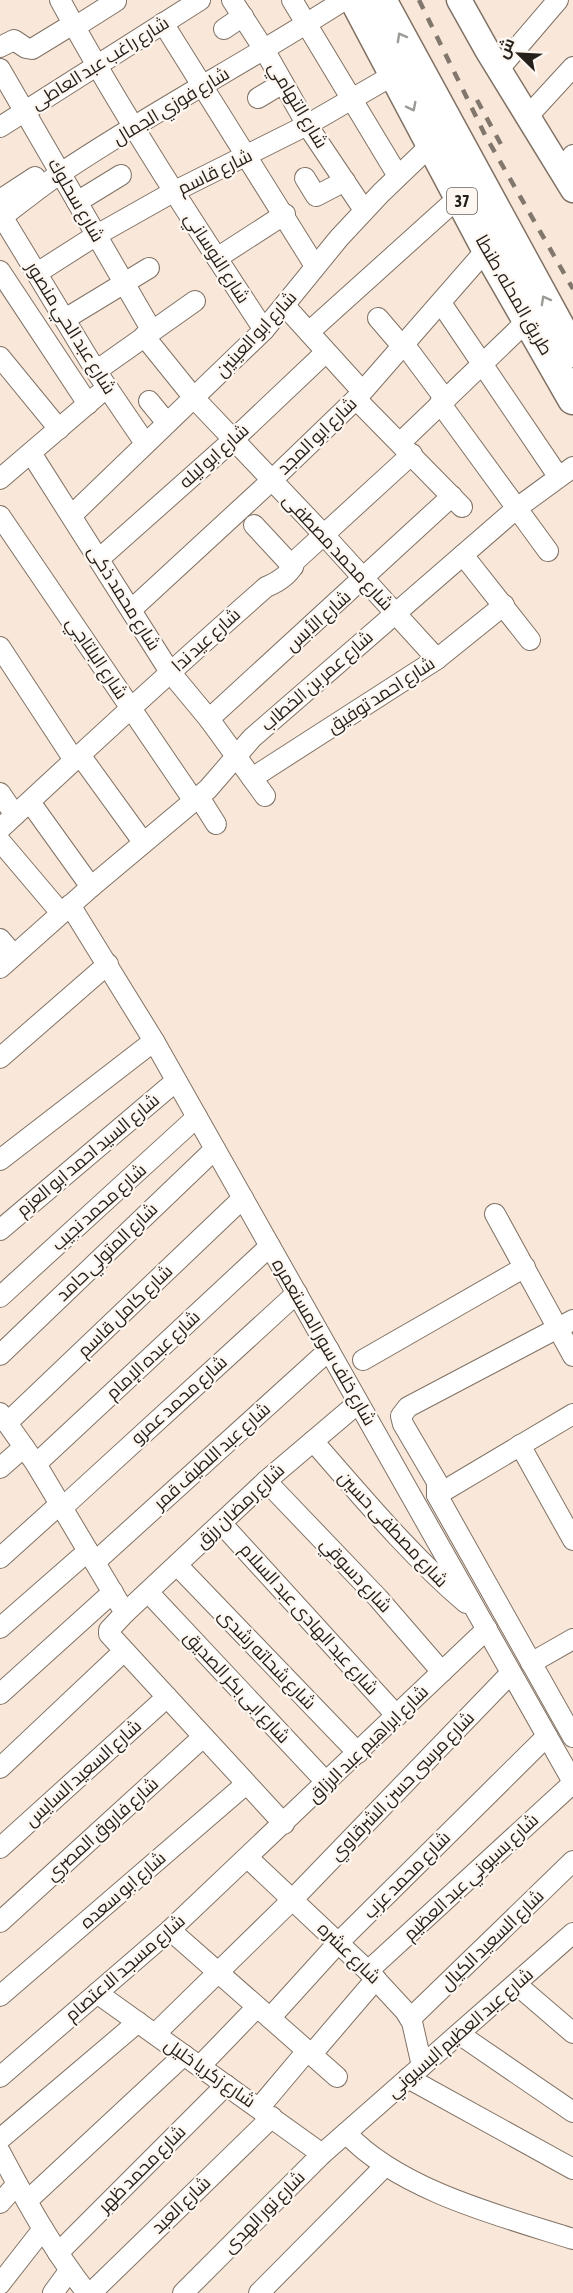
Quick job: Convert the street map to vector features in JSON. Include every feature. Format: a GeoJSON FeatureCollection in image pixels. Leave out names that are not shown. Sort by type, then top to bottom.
{"type":"FeatureCollection","features":[{"type":"Feature","properties":{"kind":"main road","name":"طريق المحله, طنطا"},"geometry":{"type":"LineString","coordinates":[[355,0],[487,249],[573,399]]}},
{"type":"Feature","properties":{"kind":"main road","name":"طريق المحله, طنطا"},"geometry":{"type":"LineString","coordinates":[[381,0],[573,352]]}},
{"type":"Feature","properties":{"kind":"street","name":"شارع النوساني"},"geometry":{"type":"LineString","coordinates":[[60,0],[96,65],[173,192],[264,330]]}},
{"type":"Feature","properties":{"kind":"street","name":"شارع راغب عبد العاطى"},"geometry":{"type":"LineString","coordinates":[[0,127],[96,65],[168,13],[200,0]]}},
{"type":"Feature","properties":{"kind":"street"},"geometry":{"type":"LineString","coordinates":[[292,0],[398,176]]}},
{"type":"Feature","properties":{"kind":"street","name":"شارع فوزي الجمال"},"geometry":{"type":"LineString","coordinates":[[1,210],[58,168],[101,148],[265,51],[344,0]]}},
{"type":"Feature","properties":{"kind":"street"},"geometry":{"type":"LineString","coordinates":[[459,0],[528,116],[567,162],[573,190]]}},
{"type":"Feature","properties":{"kind":"street"},"geometry":{"type":"LineString","coordinates":[[499,69],[558,0]]}},
{"type":"Feature","properties":{"kind":"street"},"geometry":{"type":"LineString","coordinates":[[0,47],[14,40],[32,49],[116,1]]}},
{"type":"Feature","properties":{"kind":"street"},"geometry":{"type":"LineString","coordinates":[[224,28],[237,8]]}},
{"type":"Feature","properties":{"kind":"street","name":"شارع التهامي"},"geometry":{"type":"LineString","coordinates":[[237,8],[265,51],[307,125],[364,210]]}},
{"type":"Feature","properties":{"kind":"street"},"geometry":{"type":"LineString","coordinates":[[168,13],[203,86],[285,214],[315,266]]}},
{"type":"Feature","properties":{"kind":"street"},"geometry":{"type":"LineString","coordinates":[[528,116],[573,67]]}},
{"type":"Feature","properties":{"kind":"street","name":"شارع سحلوك"},"geometry":{"type":"LineString","coordinates":[[0,69],[95,236],[125,283],[148,334]]}},
{"type":"Feature","properties":{"kind":"street","name":"شارع قاسم"},"geometry":{"type":"LineString","coordinates":[[37,273],[95,236],[173,192],[307,125],[395,74]]}},
{"type":"Feature","properties":{"kind":"street"},"geometry":{"type":"LineString","coordinates":[[258,98],[283,83]]}},
{"type":"Feature","properties":{"kind":"street","name":"شارع ابو العينين"},"geometry":{"type":"LineString","coordinates":[[72,515],[264,330],[364,210],[431,145]]}},
{"type":"Feature","properties":{"kind":"street"},"geometry":{"type":"LineString","coordinates":[[77,202],[121,175]]}},
{"type":"Feature","properties":{"kind":"street"},"geometry":{"type":"LineString","coordinates":[[305,178],[316,196],[345,181]]}},
{"type":"Feature","properties":{"kind":"street"},"geometry":{"type":"LineString","coordinates":[[309,332],[460,196]]}},
{"type":"Feature","properties":{"kind":"street","name":"شارع عبد الحي منصور"},"geometry":{"type":"LineString","coordinates":[[1,210],[96,371],[145,443]]}},
{"type":"Feature","properties":{"kind":"street"},"geometry":{"type":"LineString","coordinates":[[217,258],[285,214]]}},
{"type":"Feature","properties":{"kind":"street","name":"شارع ابو المجد"},"geometry":{"type":"LineString","coordinates":[[132,609],[272,480],[359,395],[487,249]]}},
{"type":"Feature","properties":{"kind":"street"},"geometry":{"type":"LineString","coordinates":[[65,319],[149,268]]}},
{"type":"Feature","properties":{"kind":"street"},"geometry":{"type":"LineString","coordinates":[[0,271],[88,404]]}},
{"type":"Feature","properties":{"kind":"street"},"geometry":{"type":"LineString","coordinates":[[96,371],[195,301]]}},
{"type":"Feature","properties":{"kind":"street"},"geometry":{"type":"LineString","coordinates":[[441,303],[482,362],[566,471]]}},
{"type":"Feature","properties":{"kind":"street"},"geometry":{"type":"LineString","coordinates":[[285,306],[406,448]]}},
{"type":"Feature","properties":{"kind":"street"},"geometry":{"type":"LineString","coordinates":[[378,318],[403,345],[548,551]]}},
{"type":"Feature","properties":{"kind":"street","name":"شارع عيد ندا"},"geometry":{"type":"LineString","coordinates":[[0,829],[132,710],[170,672],[266,587],[276,583],[293,567],[296,561],[324,535],[406,448],[442,401],[528,319]]}},
{"type":"Feature","properties":{"kind":"street","name":"شارع محمد مصطفى"},"geometry":{"type":"LineString","coordinates":[[148,334],[194,398],[437,659]]}},
{"type":"Feature","properties":{"kind":"street","name":"شارع ابو ليله"},"geometry":{"type":"LineString","coordinates":[[99,559],[233,440],[326,352]]}},
{"type":"Feature","properties":{"kind":"street"},"geometry":{"type":"LineString","coordinates":[[0,357],[59,429]]}},
{"type":"Feature","properties":{"kind":"street"},"geometry":{"type":"LineString","coordinates":[[1,477],[107,387]]}},
{"type":"Feature","properties":{"kind":"street"},"geometry":{"type":"LineString","coordinates":[[149,401],[167,423]]}},
{"type":"Feature","properties":{"kind":"street","name":"شارع الأبس"},"geometry":{"type":"LineString","coordinates":[[209,719],[363,579],[457,502],[406,448]]}},
{"type":"Feature","properties":{"kind":"street","name":"شارع محمد ذكى"},"geometry":{"type":"LineString","coordinates":[[31,453],[170,672],[209,719],[265,796]]}},
{"type":"Feature","properties":{"kind":"street","name":"شارع عمر بن الخطاب"},"geometry":{"type":"LineString","coordinates":[[7,962],[143,842],[208,789],[252,738],[517,508],[566,471]]}},
{"type":"Feature","properties":{"kind":"street","name":"شارع البلتاجي"},"geometry":{"type":"LineString","coordinates":[[0,516],[132,710],[216,824]]}},
{"type":"Feature","properties":{"kind":"street"},"geometry":{"type":"LineString","coordinates":[[254,525],[293,567]]}},
{"type":"Feature","properties":{"kind":"street"},"geometry":{"type":"LineString","coordinates":[[463,555],[530,640]]}},
{"type":"Feature","properties":{"kind":"street","name":"شارع احمد توفيق"},"geometry":{"type":"LineString","coordinates":[[252,778],[437,659],[504,605]]}},
{"type":"Feature","properties":{"kind":"street"},"geometry":{"type":"LineString","coordinates":[[0,647],[77,758],[143,842]]}},
{"type":"Feature","properties":{"kind":"street"},"geometry":{"type":"LineString","coordinates":[[0,792],[15,815]]}},
{"type":"Feature","properties":{"kind":"street"},"geometry":{"type":"LineString","coordinates":[[30,802],[91,887]]}},
{"type":"Feature","properties":{"kind":"street","name":"شارع خلف سور المستعمره"},"geometry":{"type":"LineString","coordinates":[[0,842],[66,909],[108,964],[154,1041],[573,1782]]}},
{"type":"Feature","properties":{"kind":"street"},"geometry":{"type":"LineString","coordinates":[[0,939],[7,962]]}},
{"type":"Feature","properties":{"kind":"street"},"geometry":{"type":"LineString","coordinates":[[0,1058],[108,964]]}},
{"type":"Feature","properties":{"kind":"street"},"geometry":{"type":"LineString","coordinates":[[0,1160],[154,1041]]}},
{"type":"Feature","properties":{"kind":"street","name":"شارع السيد احمد ابو العزم"},"geometry":{"type":"LineString","coordinates":[[0,1230],[176,1081]]}},
{"type":"Feature","properties":{"kind":"street","name":"شارع محمد نجيب"},"geometry":{"type":"LineString","coordinates":[[0,1298],[197,1117]]}},
{"type":"Feature","properties":{"kind":"street","name":"شارع المتولي حامد"},"geometry":{"type":"LineString","coordinates":[[0,1355],[215,1149]]}},
{"type":"Feature","properties":{"kind":"street","name":"شارع كامل قاسم"},"geometry":{"type":"LineString","coordinates":[[4,1418],[243,1198]]}},
{"type":"Feature","properties":{"kind":"street"},"geometry":{"type":"LineString","coordinates":[[495,1214],[525,1267],[566,1325],[573,1356]]}},
{"type":"Feature","properties":{"kind":"street","name":"شارع عبده الإمام"},"geometry":{"type":"LineString","coordinates":[[36,1464],[270,1246]]}},
{"type":"Feature","properties":{"kind":"street"},"geometry":{"type":"LineString","coordinates":[[363,1360],[525,1267]]}},
{"type":"Feature","properties":{"kind":"street","name":"شارع محمد عمرو"},"geometry":{"type":"LineString","coordinates":[[0,1558],[61,1506],[297,1293]]}},
{"type":"Feature","properties":{"kind":"street"},"geometry":{"type":"LineString","coordinates":[[566,1325],[405,1409],[401,1420],[437,1482],[437,1495],[573,1737]]}},
{"type":"Feature","properties":{"kind":"street","name":"شارع عبد اللطيف قمر"},"geometry":{"type":"LineString","coordinates":[[0,1628],[91,1556],[328,1350]]}},
{"type":"Feature","properties":{"kind":"street","name":"شارع رمضان رزق"},"geometry":{"type":"LineString","coordinates":[[124,1651],[108,1631],[266,1481],[358,1403]]}},
{"type":"Feature","properties":{"kind":"street"},"geometry":{"type":"LineString","coordinates":[[437,1495],[573,1414]]}},
{"type":"Feature","properties":{"kind":"street"},"geometry":{"type":"LineString","coordinates":[[4,1418],[36,1464],[125,1613]]}},
{"type":"Feature","properties":{"kind":"street","name":"شارع مصطفى حسين"},"geometry":{"type":"LineString","coordinates":[[313,1442],[403,1542],[482,1621]]}},
{"type":"Feature","properties":{"kind":"street"},"geometry":{"type":"LineString","coordinates":[[520,1445],[573,1540]]}},
{"type":"Feature","properties":{"kind":"street"},"geometry":{"type":"LineString","coordinates":[[0,1468],[24,1447]]}},
{"type":"Feature","properties":{"kind":"street","name":"شارع دسوقي"},"geometry":{"type":"LineString","coordinates":[[266,1481],[378,1598],[442,1672]]}},
{"type":"Feature","properties":{"kind":"street","name":"شارع عبد الهادى عبد السلام"},"geometry":{"type":"LineString","coordinates":[[221,1523],[397,1716]]}},
{"type":"Feature","properties":{"kind":"street","name":"شارع شحاته رشدى"},"geometry":{"type":"LineString","coordinates":[[177,1565],[358,1753]]}},
{"type":"Feature","properties":{"kind":"street"},"geometry":{"type":"LineString","coordinates":[[0,1694],[112,1592]]}},
{"type":"Feature","properties":{"kind":"street","name":"شارع ابى بكر الصديق"},"geometry":{"type":"LineString","coordinates":[[148,1592],[327,1783]]}},
{"type":"Feature","properties":{"kind":"street","name":"شارع ابراهيم عبد الرزاق"},"geometry":{"type":"LineString","coordinates":[[248,1858],[442,1672],[482,1621]]}},
{"type":"Feature","properties":{"kind":"street"},"geometry":{"type":"LineString","coordinates":[[531,1663],[573,1639]]}},
{"type":"Feature","properties":{"kind":"street"},"geometry":{"type":"LineString","coordinates":[[0,1768],[124,1651],[284,1824]]}},
{"type":"Feature","properties":{"kind":"street","name":"شارع مرسى حسن الشرقاوي"},"geometry":{"type":"LineString","coordinates":[[154,2034],[293,1899],[511,1673]]}},
{"type":"Feature","properties":{"kind":"street","name":"شارع السعيد السايس"},"geometry":{"type":"LineString","coordinates":[[0,1848],[167,1697]]}},
{"type":"Feature","properties":{"kind":"street","name":"شارع محمد عزب"},"geometry":{"type":"LineString","coordinates":[[200,2066],[264,2013],[338,1943],[547,1736]]}},
{"type":"Feature","properties":{"kind":"street","name":"شارع فاروق المصري"},"geometry":{"type":"LineString","coordinates":[[0,1922],[204,1737]]}},
{"type":"Feature","properties":{"kind":"street","name":"شارع بسيوني عبد العظيم"},"geometry":{"type":"LineString","coordinates":[[309,2053],[372,1975],[573,1782]]}},
{"type":"Feature","properties":{"kind":"street","name":"شارع ابو سعده"},"geometry":{"type":"LineString","coordinates":[[0,1996],[246,1784]]}},
{"type":"Feature","properties":{"kind":"street","name":"شارع عشره"},"geometry":{"type":"LineString","coordinates":[[248,1858],[372,1975],[405,2011],[410,2019],[415,2072]]}},
{"type":"Feature","properties":{"kind":"street","name":"شارع مسجد الاعتصام"},"geometry":{"type":"LineString","coordinates":[[0,2077],[170,1930],[248,1858]]}},
{"type":"Feature","properties":{"kind":"street","name":"شارع السعيد الكيال"},"geometry":{"type":"LineString","coordinates":[[410,2019],[573,1861]]}},
{"type":"Feature","properties":{"kind":"street"},"geometry":{"type":"LineString","coordinates":[[170,1930],[337,2077]]}},
{"type":"Feature","properties":{"kind":"street","name":"شارع عبد العظيم البسيوني"},"geometry":{"type":"LineString","coordinates":[[346,2133],[572,1937]]}},
{"type":"Feature","properties":{"kind":"street"},"geometry":{"type":"LineString","coordinates":[[516,1984],[573,2033]]}},
{"type":"Feature","properties":{"kind":"street","name":"شارع زكريا خليل"},"geometry":{"type":"LineString","coordinates":[[97,1993],[322,2154]]}},
{"type":"Feature","properties":{"kind":"street"},"geometry":{"type":"LineString","coordinates":[[0,2139],[138,2022]]}},
{"type":"Feature","properties":{"kind":"street"},"geometry":{"type":"LineString","coordinates":[[459,2034],[573,2112]]}},
{"type":"Feature","properties":{"kind":"street","name":"شارع العبد"},"geometry":{"type":"LineString","coordinates":[[89,2293],[266,2112],[309,2053]]}},
{"type":"Feature","properties":{"kind":"street"},"geometry":{"type":"LineString","coordinates":[[0,2203],[22,2192],[184,2055]]}},
{"type":"Feature","properties":{"kind":"street"},"geometry":{"type":"LineString","coordinates":[[415,2072],[573,2169]]}},
{"type":"Feature","properties":{"kind":"street","name":"شارع محمد ظهر"},"geometry":{"type":"LineString","coordinates":[[58,2253],[226,2085]]}},
{"type":"Feature","properties":{"kind":"street"},"geometry":{"type":"LineString","coordinates":[[346,2133],[359,2147],[385,2166],[439,2192],[487,2211],[571,2236]]}},
{"type":"Feature","properties":{"kind":"street","name":"شارع نور الهدى"},"geometry":{"type":"LineString","coordinates":[[183,2293],[322,2154],[346,2133]]}},
{"type":"Feature","properties":{"kind":"street"},"geometry":{"type":"LineString","coordinates":[[0,2152],[69,2271],[89,2293]]}},
{"type":"Feature","properties":{"kind":"street"},"geometry":{"type":"LineString","coordinates":[[259,2293],[385,2166]]}},
{"type":"Feature","properties":{"kind":"street"},"geometry":{"type":"LineString","coordinates":[[0,2284],[43,2229]]}},
{"type":"Feature","properties":{"kind":"street"},"geometry":{"type":"LineString","coordinates":[[53,2293],[69,2271]]}},
{"type":"Feature","properties":{"kind":"railway"},"geometry":{"type":"LineString","coordinates":[[419,0],[485,135],[573,289]]}},
{"type":"Feature","properties":{"kind":"railway"},"geometry":{"type":"LineString","coordinates":[[477,100],[504,150]]}}]}
